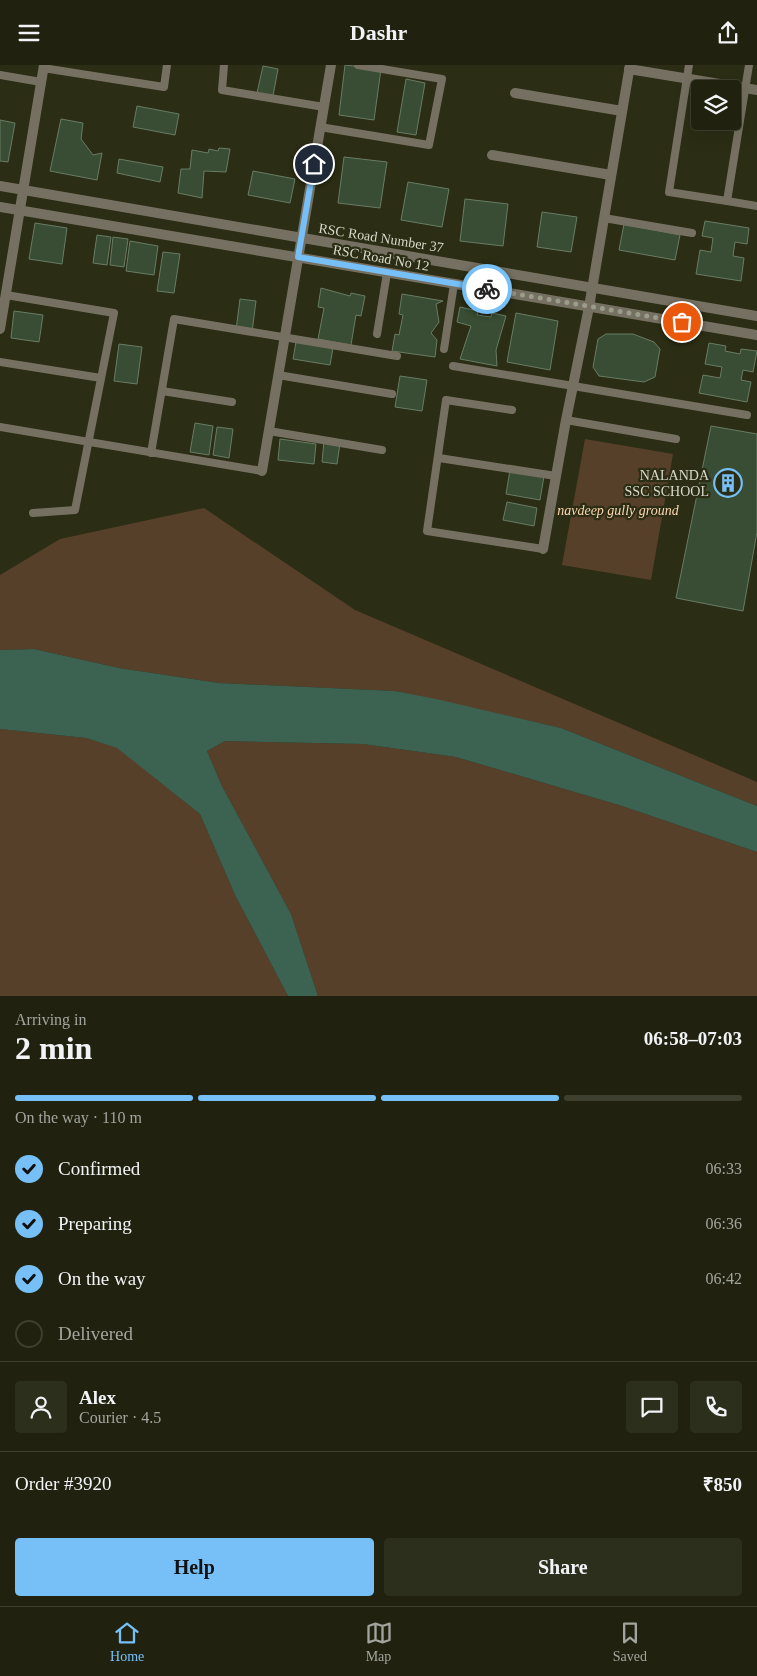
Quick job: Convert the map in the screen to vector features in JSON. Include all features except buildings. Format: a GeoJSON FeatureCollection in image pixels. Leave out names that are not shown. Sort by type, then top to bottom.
{"type":"FeatureCollection","features":[{"type":"Feature","properties":{"kind":"street"},"geometry":{"type":"LineString","coordinates":[[262,471],[331,65]]}},
{"type":"Feature","properties":{"kind":"street"},"geometry":{"type":"LineString","coordinates":[[0,329],[44,67]]}},
{"type":"Feature","properties":{"kind":"street"},"geometry":{"type":"LineString","coordinates":[[543,549],[566,419],[590,307],[629,67],[687,79],[757,90]]}},
{"type":"Feature","properties":{"kind":"street"},"geometry":{"type":"LineString","coordinates":[[515,93],[622,111]]}},
{"type":"Feature","properties":{"kind":"street"},"geometry":{"type":"LineString","coordinates":[[492,155],[611,175]]}},
{"type":"Feature","properties":{"kind":"street","name":"RSC Road Number 37"},"geometry":{"type":"LineString","coordinates":[[0,186],[757,316]]}},
{"type":"Feature","properties":{"kind":"street","name":"RSC Road No 12"},"geometry":{"type":"LineString","coordinates":[[0,207],[757,335]]}},
{"type":"Feature","properties":{"kind":"lane"},"geometry":{"type":"LineString","coordinates":[[44,67],[164,87],[167,65]]}},
{"type":"Feature","properties":{"kind":"lane"},"geometry":{"type":"LineString","coordinates":[[224,65],[222,90],[324,107]]}},
{"type":"Feature","properties":{"kind":"lane"},"geometry":{"type":"LineString","coordinates":[[320,127],[429,145],[442,79],[358,65]]}},
{"type":"Feature","properties":{"kind":"lane"},"geometry":{"type":"LineString","coordinates":[[689,65],[669,192],[757,206]]}},
{"type":"Feature","properties":{"kind":"lane"},"geometry":{"type":"LineString","coordinates":[[727,201],[749,65]]}},
{"type":"Feature","properties":{"kind":"lane"},"geometry":{"type":"LineString","coordinates":[[0,75],[41,82]]}},
{"type":"Feature","properties":{"kind":"lane"},"geometry":{"type":"LineString","coordinates":[[604,218],[692,233]]}},
{"type":"Feature","properties":{"kind":"lane"},"geometry":{"type":"LineString","coordinates":[[377,334],[387,273]]}},
{"type":"Feature","properties":{"kind":"lane"},"geometry":{"type":"LineString","coordinates":[[444,349],[454,284]]}},
{"type":"Feature","properties":{"kind":"lane"},"geometry":{"type":"LineString","coordinates":[[6,295],[114,313],[75,510],[33,513]]}},
{"type":"Feature","properties":{"kind":"lane"},"geometry":{"type":"LineString","coordinates":[[151,453],[174,319],[397,356]]}},
{"type":"Feature","properties":{"kind":"lane"},"geometry":{"type":"LineString","coordinates":[[0,362],[101,378]]}},
{"type":"Feature","properties":{"kind":"lane"},"geometry":{"type":"LineString","coordinates":[[453,366],[747,415]]}},
{"type":"Feature","properties":{"kind":"lane"},"geometry":{"type":"LineString","coordinates":[[278,375],[392,394]]}},
{"type":"Feature","properties":{"kind":"lane"},"geometry":{"type":"LineString","coordinates":[[162,391],[232,402]]}},
{"type":"Feature","properties":{"kind":"lane"},"geometry":{"type":"LineString","coordinates":[[512,411],[446,400],[427,531],[543,549]]}},
{"type":"Feature","properties":{"kind":"lane"},"geometry":{"type":"LineString","coordinates":[[566,419],[676,439]]}},
{"type":"Feature","properties":{"kind":"lane"},"geometry":{"type":"LineString","coordinates":[[0,427],[262,471]]}},
{"type":"Feature","properties":{"kind":"lane"},"geometry":{"type":"LineString","coordinates":[[269,431],[382,450]]}},
{"type":"Feature","properties":{"kind":"lane"},"geometry":{"type":"LineString","coordinates":[[439,458],[556,476]]}},
{"type":"Feature","properties":{"kind":"green space","name":"navdeep gully ground"},"geometry":{"type":"Polygon","coordinates":[[[585,439],[673,454],[651,580],[562,565],[585,439]]]}},
{"type":"Feature","properties":{"kind":"green space"},"geometry":{"type":"Polygon","coordinates":[[[204,508],[355,610],[757,782],[757,806],[561,728],[395,691],[219,683],[119,668],[34,649],[0,650],[0,575],[60,539],[204,508]]]}},
{"type":"Feature","properties":{"kind":"green space"},"geometry":{"type":"Polygon","coordinates":[[[0,729],[86,738],[118,748],[200,814],[235,895],[288,996],[0,996],[0,729]]]}},
{"type":"Feature","properties":{"kind":"green space"},"geometry":{"type":"Polygon","coordinates":[[[225,741],[363,744],[456,757],[622,806],[757,852],[757,996],[318,996],[291,914],[222,786],[207,751],[225,741]]]}},
{"type":"Feature","properties":{"kind":"shaded area"},"geometry":{"type":"Polygon","coordinates":[[[34,649],[119,668],[219,683],[395,691],[561,728],[757,806],[757,852],[622,806],[456,757],[363,744],[225,741],[207,751],[222,786],[291,914],[318,996],[288,996],[235,895],[200,814],[117,748],[86,738],[0,729],[0,650],[34,649]]]}},
{"type":"Feature","properties":{"kind":"way so far"},"geometry":{"type":"LineString","coordinates":[[487,289],[682,322]]}},
{"type":"Feature","properties":{"kind":"place","name":"NALANDA SSC SCHOOL"},"geometry":{"type":"Point","coordinates":[728,483]}},
{"type":"Feature","properties":{"kind":"route"},"geometry":{"type":"LineString","coordinates":[[314,164],[298,257],[487,289]]}}]}
